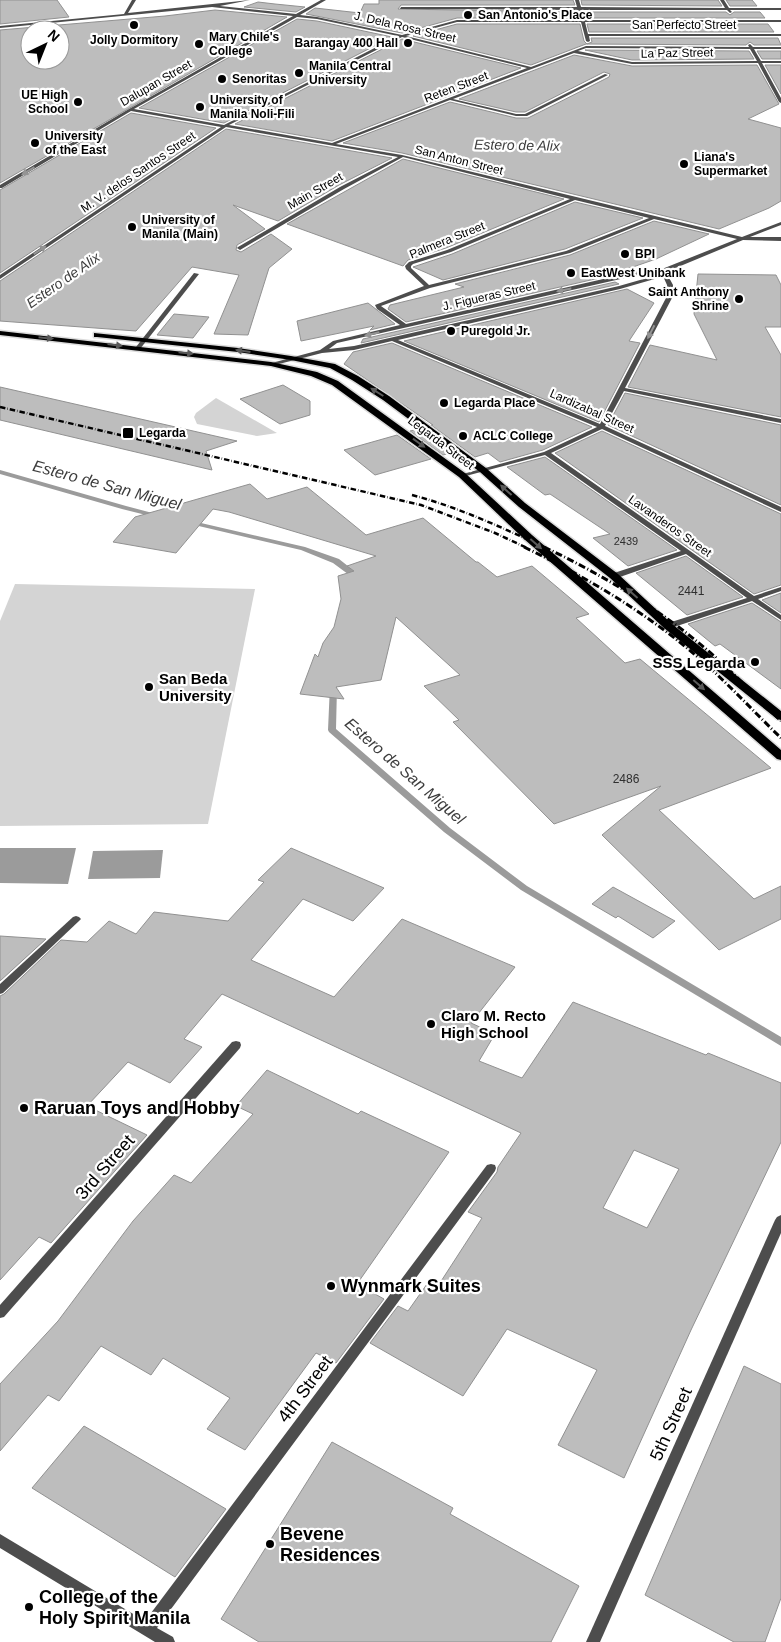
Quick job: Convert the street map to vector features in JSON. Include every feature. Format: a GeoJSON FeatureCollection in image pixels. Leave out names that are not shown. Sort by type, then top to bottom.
{"type":"FeatureCollection","features":[{"type":"Feature","properties":{"kind":"main road","name":"Legarda Street"},"geometry":{"type":"LineString","coordinates":[[0,325],[238,350],[332,366],[386,398],[484,470],[522,505],[614,576],[668,626],[781,717]]}},
{"type":"Feature","properties":{"kind":"main road","name":"Legarda Street"},"geometry":{"type":"LineString","coordinates":[[0,333],[271,364],[314,374],[335,383],[462,475],[534,542],[781,756]]}},
{"type":"Feature","properties":{"kind":"street"},"geometry":{"type":"LineString","coordinates":[[125,15],[134,0]]}},
{"type":"Feature","properties":{"kind":"street"},"geometry":{"type":"LineString","coordinates":[[0,27],[212,6],[248,0]]}},
{"type":"Feature","properties":{"kind":"street","name":"Dalupan Street"},"geometry":{"type":"LineString","coordinates":[[0,187],[130,110],[324,0]]}},
{"type":"Feature","properties":{"kind":"street"},"geometry":{"type":"LineString","coordinates":[[577,0],[588,35],[586,47],[781,48]]}},
{"type":"Feature","properties":{"kind":"street"},"geometry":{"type":"LineString","coordinates":[[722,0],[752,48],[781,102]]}},
{"type":"Feature","properties":{"kind":"street","name":"J. Dela Rosa Street"},"geometry":{"type":"LineString","coordinates":[[212,6],[296,15],[402,36],[532,68]]}},
{"type":"Feature","properties":{"kind":"street"},"geometry":{"type":"LineString","coordinates":[[401,8],[781,8]]}},
{"type":"Feature","properties":{"kind":"street","name":"M. V. delos Santos Street"},"geometry":{"type":"LineString","coordinates":[[0,277],[225,126],[402,36],[457,21],[781,21]]}},
{"type":"Feature","properties":{"kind":"street","name":"San Perfecto Street"},"geometry":{"type":"LineString","coordinates":[[588,35],[781,35]]}},
{"type":"Feature","properties":{"kind":"street","name":"Reten Street"},"geometry":{"type":"LineString","coordinates":[[332,144],[586,47]]}},
{"type":"Feature","properties":{"kind":"street","name":"La Paz Street"},"geometry":{"type":"LineString","coordinates":[[575,52],[632,63],[781,62]]}},
{"type":"Feature","properties":{"kind":"street"},"geometry":{"type":"LineString","coordinates":[[452,99],[516,115],[526,115],[606,75]]}},
{"type":"Feature","properties":{"kind":"street","name":"San Anton Street"},"geometry":{"type":"LineString","coordinates":[[130,110],[402,156],[573,199],[745,239],[781,239]]}},
{"type":"Feature","properties":{"kind":"street","name":"Main Street"},"geometry":{"type":"LineString","coordinates":[[240,248],[342,188],[402,156]]}},
{"type":"Feature","properties":{"kind":"street","name":"Palmera Street"},"geometry":{"type":"LineString","coordinates":[[428,287],[409,270],[408,266],[411,263],[449,251],[573,199]]}},
{"type":"Feature","properties":{"kind":"street"},"geometry":{"type":"LineString","coordinates":[[405,326],[379,308],[378,304],[428,287],[568,252],[653,218]]}},
{"type":"Feature","properties":{"kind":"street"},"geometry":{"type":"LineString","coordinates":[[745,239],[781,223]]}},
{"type":"Feature","properties":{"kind":"street","name":"J. Figueras Street"},"geometry":{"type":"LineString","coordinates":[[271,364],[322,351],[354,348],[656,277],[663,271],[745,239]]}},
{"type":"Feature","properties":{"kind":"street","name":"J. Figueras Street"},"geometry":{"type":"LineString","coordinates":[[322,351],[335,342],[647,271],[663,271]]}},
{"type":"Feature","properties":{"kind":"street"},"geometry":{"type":"LineString","coordinates":[[462,475],[546,453],[602,427],[669,298],[670,285],[663,271]]}},
{"type":"Feature","properties":{"kind":"street"},"geometry":{"type":"LineString","coordinates":[[138,348],[196,274]]}},
{"type":"Feature","properties":{"kind":"street"},"geometry":{"type":"LineString","coordinates":[[476,310],[487,317]]}},
{"type":"Feature","properties":{"kind":"street","name":"Lardizabal Street"},"geometry":{"type":"LineString","coordinates":[[392,339],[602,427],[781,510]]}},
{"type":"Feature","properties":{"kind":"street"},"geometry":{"type":"LineString","coordinates":[[623,389],[781,421]]}},
{"type":"Feature","properties":{"kind":"street","name":"Lavanderos Street"},"geometry":{"type":"LineString","coordinates":[[546,453],[781,618]]}},
{"type":"Feature","properties":{"kind":"street"},"geometry":{"type":"LineString","coordinates":[[614,576],[686,552]]}},
{"type":"Feature","properties":{"kind":"street"},"geometry":{"type":"LineString","coordinates":[[668,626],[781,589]]}},
{"type":"Feature","properties":{"kind":"street"},"geometry":{"type":"LineString","coordinates":[[0,990],[76,919]]}},
{"type":"Feature","properties":{"kind":"street","name":"3rd Street"},"geometry":{"type":"LineString","coordinates":[[0,1313],[236,1045]]}},
{"type":"Feature","properties":{"kind":"street","name":"4th Street"},"geometry":{"type":"LineString","coordinates":[[147,1630],[490,1168]]}},
{"type":"Feature","properties":{"kind":"street","name":"5th Street"},"geometry":{"type":"LineString","coordinates":[[593,1642],[781,1220]]}},
{"type":"Feature","properties":{"kind":"street"},"geometry":{"type":"LineString","coordinates":[[0,1541],[168,1642]]}},
{"type":"Feature","properties":{"kind":"shaded area"},"geometry":{"type":"Polygon","coordinates":[[[216,398],[277,433],[257,436],[197,424],[194,417],[196,413],[216,398]]]}},
{"type":"Feature","properties":{"kind":"shaded area"},"geometry":{"type":"Polygon","coordinates":[[[15,584],[255,589],[208,824],[0,826],[0,621],[15,584]]]}},
{"type":"Feature","properties":{"kind":"shaded area"},"geometry":{"type":"Polygon","coordinates":[[[0,848],[76,848],[68,884],[0,883],[0,848]]]}},
{"type":"Feature","properties":{"kind":"shaded area"},"geometry":{"type":"Polygon","coordinates":[[[163,850],[160,878],[88,879],[93,851],[163,850]]]}},
{"type":"Feature","properties":{"kind":"building"},"geometry":{"type":"Polygon","coordinates":[[[0,0],[57,0],[69,17],[20,20],[20,22],[0,24],[0,0]]]}},
{"type":"Feature","properties":{"kind":"building"},"geometry":{"type":"Polygon","coordinates":[[[379,0],[573,0],[575,5],[401,5],[398,9],[577,12],[578,18],[457,18],[402,33],[306,14],[315,8],[360,13],[364,4],[379,4],[379,0]]]}},
{"type":"Feature","properties":{"kind":"building"},"geometry":{"type":"Polygon","coordinates":[[[581,0],[718,0],[722,6],[582,5],[581,0]]]}},
{"type":"Feature","properties":{"kind":"building"},"geometry":{"type":"Polygon","coordinates":[[[726,0],[752,0],[757,6],[730,6],[726,0]]]}},
{"type":"Feature","properties":{"kind":"building"},"geometry":{"type":"Polygon","coordinates":[[[258,2],[305,7],[296,12],[244,7],[258,2]]]}},
{"type":"Feature","properties":{"kind":"building"},"geometry":{"type":"Polygon","coordinates":[[[215,10],[287,17],[0,183],[0,30],[20,28],[20,70],[70,70],[70,24],[215,10]]]}},
{"type":"Feature","properties":{"kind":"building"},"geometry":{"type":"Polygon","coordinates":[[[584,12],[726,12],[730,15],[734,12],[760,12],[765,18],[585,18],[584,12]]]}},
{"type":"Feature","properties":{"kind":"building"},"geometry":{"type":"Polygon","coordinates":[[[297,19],[317,21],[392,37],[224,123],[139,108],[297,19]]]}},
{"type":"Feature","properties":{"kind":"building"},"geometry":{"type":"Polygon","coordinates":[[[457,24],[580,24],[584,41],[587,44],[592,42],[591,38],[778,38],[781,45],[754,45],[750,42],[746,45],[586,44],[531,65],[413,36],[457,24]]]}},
{"type":"Feature","properties":{"kind":"building"},"geometry":{"type":"Polygon","coordinates":[[[587,24],[768,24],[774,32],[589,32],[587,24]]]}},
{"type":"Feature","properties":{"kind":"building"},"geometry":{"type":"Polygon","coordinates":[[[402,39],[521,68],[332,141],[235,124],[402,39]]]}},
{"type":"Feature","properties":{"kind":"building"},"geometry":{"type":"Polygon","coordinates":[[[585,50],[749,51],[754,59],[632,60],[585,50]]]}},
{"type":"Feature","properties":{"kind":"building"},"geometry":{"type":"Polygon","coordinates":[[[757,51],[781,51],[781,59],[762,59],[757,51]]]}},
{"type":"Feature","properties":{"kind":"building"},"geometry":{"type":"Polygon","coordinates":[[[574,55],[632,66],[757,65],[779,104],[748,119],[781,128],[781,201],[719,229],[402,153],[343,143],[450,102],[516,118],[528,118],[609,77],[610,74],[604,72],[525,112],[516,112],[459,99],[574,55]]]}},
{"type":"Feature","properties":{"kind":"building"},"geometry":{"type":"Polygon","coordinates":[[[765,65],[781,65],[781,94],[765,65]]]}},
{"type":"Feature","properties":{"kind":"building"},"geometry":{"type":"Polygon","coordinates":[[[131,113],[216,128],[0,273],[0,190],[131,113]]]}},
{"type":"Feature","properties":{"kind":"building"},"geometry":{"type":"Polygon","coordinates":[[[226,129],[392,158],[339,185],[278,221],[233,205],[265,229],[237,245],[236,250],[241,252],[271,234],[292,249],[269,268],[248,335],[214,334],[239,275],[192,267],[136,331],[0,321],[0,281],[226,129]]]}},
{"type":"Feature","properties":{"kind":"building"},"geometry":{"type":"Polygon","coordinates":[[[403,159],[564,199],[446,248],[408,260],[403,266],[287,224],[403,159]]]}},
{"type":"Feature","properties":{"kind":"building"},"geometry":{"type":"Polygon","coordinates":[[[575,202],[643,218],[565,249],[443,280],[413,267],[452,254],[575,202]]]}},
{"type":"Feature","properties":{"kind":"building"},"geometry":{"type":"Polygon","coordinates":[[[654,221],[709,234],[656,259],[604,277],[406,322],[388,309],[390,305],[464,287],[455,284],[570,255],[654,221]]]}},
{"type":"Feature","properties":{"kind":"building"},"geometry":{"type":"Polygon","coordinates":[[[698,274],[776,275],[781,285],[781,327],[765,327],[781,355],[781,417],[628,387],[650,345],[717,360],[694,314],[698,274]]]}},
{"type":"Feature","properties":{"kind":"building"},"geometry":{"type":"Polygon","coordinates":[[[615,282],[619,284],[361,343],[363,339],[615,282]]]}},
{"type":"Feature","properties":{"kind":"building"},"geometry":{"type":"Polygon","coordinates":[[[627,289],[654,303],[629,341],[640,343],[599,422],[404,341],[627,289]]]}},
{"type":"Feature","properties":{"kind":"building"},"geometry":{"type":"Polygon","coordinates":[[[368,303],[395,324],[370,330],[374,326],[301,341],[297,321],[368,303]]]}},
{"type":"Feature","properties":{"kind":"building"},"geometry":{"type":"Polygon","coordinates":[[[174,314],[209,317],[193,338],[157,335],[174,314]]]}},
{"type":"Feature","properties":{"kind":"building"},"geometry":{"type":"Polygon","coordinates":[[[392,343],[592,427],[543,450],[500,462],[488,453],[475,457],[431,425],[433,425],[344,364],[353,352],[392,343]]]}},
{"type":"Feature","properties":{"kind":"building"},"geometry":{"type":"Polygon","coordinates":[[[283,385],[310,401],[310,415],[280,424],[240,399],[283,385]]]}},
{"type":"Feature","properties":{"kind":"building","name":"Legarda"},"geometry":{"type":"Polygon","coordinates":[[[0,387],[237,441],[206,451],[212,470],[0,420],[0,387]]]}},
{"type":"Feature","properties":{"kind":"building"},"geometry":{"type":"Polygon","coordinates":[[[625,393],[781,425],[781,505],[608,425],[625,393]]]}},
{"type":"Feature","properties":{"kind":"building"},"geometry":{"type":"Polygon","coordinates":[[[419,429],[451,453],[443,455],[410,431],[419,429]]]}},
{"type":"Feature","properties":{"kind":"building"},"geometry":{"type":"Polygon","coordinates":[[[602,431],[781,514],[781,585],[754,594],[555,453],[602,431]]]}},
{"type":"Feature","properties":{"kind":"building"},"geometry":{"type":"Polygon","coordinates":[[[397,435],[431,459],[375,475],[344,450],[397,435]]]}},
{"type":"Feature","properties":{"kind":"building"},"geometry":{"type":"Polygon","coordinates":[[[545,457],[677,550],[628,566],[593,538],[610,534],[550,494],[545,495],[507,467],[545,457]]]}},
{"type":"Feature","properties":{"kind":"building"},"geometry":{"type":"Polygon","coordinates":[[[250,484],[267,499],[307,487],[366,535],[423,518],[497,577],[532,566],[589,614],[576,618],[625,663],[640,659],[771,768],[659,810],[754,899],[781,886],[781,919],[719,950],[602,835],[661,786],[554,824],[453,722],[459,720],[424,686],[460,675],[396,617],[381,680],[336,687],[344,699],[300,694],[315,654],[318,657],[323,643],[334,627],[341,599],[338,576],[354,571],[347,566],[376,556],[229,512],[213,509],[176,553],[113,542],[135,517],[250,484]]]}},
{"type":"Feature","properties":{"kind":"building"},"geometry":{"type":"Polygon","coordinates":[[[686,556],[743,597],[687,615],[636,573],[686,556]]]}},
{"type":"Feature","properties":{"kind":"building"},"geometry":{"type":"Polygon","coordinates":[[[781,593],[781,613],[762,600],[781,593]]]}},
{"type":"Feature","properties":{"kind":"building"},"geometry":{"type":"Polygon","coordinates":[[[752,603],[781,622],[781,689],[720,644],[715,646],[688,624],[752,603]]]}},
{"type":"Feature","properties":{"kind":"building"},"geometry":{"type":"Polygon","coordinates":[[[291,848],[384,888],[353,921],[303,899],[251,960],[334,997],[402,919],[515,967],[471,1023],[495,1034],[479,1061],[522,1078],[573,1002],[781,1083],[781,1142],[691,1330],[624,1478],[558,1445],[597,1370],[507,1329],[463,1396],[370,1343],[398,1306],[408,1311],[427,1284],[436,1289],[482,1218],[468,1212],[497,1172],[498,1167],[521,1133],[222,994],[184,1039],[202,1047],[170,1083],[128,1062],[87,1106],[147,1135],[51,1243],[39,1237],[0,1280],[0,996],[61,940],[87,942],[109,921],[136,934],[154,912],[228,921],[264,882],[258,880],[291,848]],[[634,1150],[603,1208],[647,1228],[679,1169],[634,1150]]]}},
{"type":"Feature","properties":{"kind":"building"},"geometry":{"type":"Polygon","coordinates":[[[613,887],[675,921],[653,938],[618,916],[616,918],[592,904],[613,887]]]}},
{"type":"Feature","properties":{"kind":"building"},"geometry":{"type":"Polygon","coordinates":[[[0,936],[46,939],[0,981],[0,936]]]}},
{"type":"Feature","properties":{"kind":"building"},"geometry":{"type":"Polygon","coordinates":[[[267,1070],[358,1114],[361,1111],[449,1152],[357,1284],[384,1299],[336,1363],[316,1353],[245,1450],[207,1429],[230,1398],[163,1358],[151,1375],[101,1346],[59,1401],[48,1395],[0,1451],[0,1384],[58,1321],[133,1221],[174,1175],[191,1183],[253,1114],[236,1106],[267,1070]]]}},
{"type":"Feature","properties":{"kind":"building"},"geometry":{"type":"Polygon","coordinates":[[[744,1366],[781,1384],[781,1598],[765,1642],[734,1642],[645,1595],[744,1366]]]}},
{"type":"Feature","properties":{"kind":"building"},"geometry":{"type":"Polygon","coordinates":[[[84,1426],[226,1509],[175,1577],[32,1488],[84,1426]]]}},
{"type":"Feature","properties":{"kind":"building"},"geometry":{"type":"Polygon","coordinates":[[[332,1442],[453,1508],[450,1514],[579,1586],[551,1642],[259,1642],[221,1619],[332,1442]]]}},
{"type":"Feature","properties":{"kind":"waterway","name":"Estero de San Miguel"},"geometry":{"type":"LineString","coordinates":[[0,472],[158,516]]}},
{"type":"Feature","properties":{"kind":"waterway","name":"Estero de San Miguel"},"geometry":{"type":"LineString","coordinates":[[188,522],[303,548],[336,561],[359,578]]}},
{"type":"Feature","properties":{"kind":"waterway","name":"Estero de San Miguel"},"geometry":{"type":"LineString","coordinates":[[333,687],[332,730],[447,830],[524,888],[781,1042]]}},
{"type":"Feature","properties":{"kind":"railway"},"geometry":{"type":"LineString","coordinates":[[0,407],[421,505],[495,533],[527,548]]}},
{"type":"Feature","properties":{"kind":"railway"},"geometry":{"type":"LineString","coordinates":[[412,495],[463,512],[546,548]]}},
{"type":"Feature","properties":{"kind":"railway"},"geometry":{"type":"LineString","coordinates":[[524,547],[590,582],[654,622],[674,637],[727,684],[781,738]]}},
{"type":"Feature","properties":{"kind":"railway"},"geometry":{"type":"LineString","coordinates":[[546,548],[608,580],[688,634],[716,657],[781,721]]}},
{"type":"Feature","properties":{"kind":"place","name":"San Antonio's Place"},"geometry":{"type":"Point","coordinates":[468,15]}},
{"type":"Feature","properties":{"kind":"place","name":"Jolly Dormitory"},"geometry":{"type":"Point","coordinates":[134,25]}},
{"type":"Feature","properties":{"kind":"place","name":"Barangay 400 Hall"},"geometry":{"type":"Point","coordinates":[408,43]}},
{"type":"Feature","properties":{"kind":"place","name":"Mary Chile's College"},"geometry":{"type":"Point","coordinates":[199,44]}},
{"type":"Feature","properties":{"kind":"place","name":"Manila Central University"},"geometry":{"type":"Point","coordinates":[299,73]}},
{"type":"Feature","properties":{"kind":"place","name":"Senoritas"},"geometry":{"type":"Point","coordinates":[222,79]}},
{"type":"Feature","properties":{"kind":"place","name":"UE High School"},"geometry":{"type":"Point","coordinates":[78,102]}},
{"type":"Feature","properties":{"kind":"place","name":"University of Manila Noli-Fili"},"geometry":{"type":"Point","coordinates":[200,107]}},
{"type":"Feature","properties":{"kind":"place","name":"University of the East"},"geometry":{"type":"Point","coordinates":[35,143]}},
{"type":"Feature","properties":{"kind":"place","name":"Liana's Supermarket"},"geometry":{"type":"Point","coordinates":[684,164]}},
{"type":"Feature","properties":{"kind":"place","name":"University of Manila (Main)"},"geometry":{"type":"Point","coordinates":[132,227]}},
{"type":"Feature","properties":{"kind":"place","name":"BPI"},"geometry":{"type":"Point","coordinates":[625,254]}},
{"type":"Feature","properties":{"kind":"place","name":"EastWest Unibank"},"geometry":{"type":"Point","coordinates":[571,273]}},
{"type":"Feature","properties":{"kind":"place","name":"Saint Anthony Shrine"},"geometry":{"type":"Point","coordinates":[739,299]}},
{"type":"Feature","properties":{"kind":"place","name":"Puregold Jr."},"geometry":{"type":"Point","coordinates":[451,331]}},
{"type":"Feature","properties":{"kind":"place","name":"Legarda Place"},"geometry":{"type":"Point","coordinates":[444,403]}},
{"type":"Feature","properties":{"kind":"place","name":"Legarda"},"geometry":{"type":"Point","coordinates":[128,433]}},
{"type":"Feature","properties":{"kind":"place","name":"ACLC College"},"geometry":{"type":"Point","coordinates":[463,436]}},
{"type":"Feature","properties":{"kind":"place","name":"SSS Legarda"},"geometry":{"type":"Point","coordinates":[755,662]}},
{"type":"Feature","properties":{"kind":"place","name":"San Beda University"},"geometry":{"type":"Point","coordinates":[149,687]}},
{"type":"Feature","properties":{"kind":"place","name":"Claro M. Recto High School"},"geometry":{"type":"Point","coordinates":[431,1024]}},
{"type":"Feature","properties":{"kind":"place","name":"Raruan Toys and Hobby"},"geometry":{"type":"Point","coordinates":[24,1108]}},
{"type":"Feature","properties":{"kind":"place","name":"Wynmark Suites"},"geometry":{"type":"Point","coordinates":[331,1286]}},
{"type":"Feature","properties":{"kind":"place","name":"Bevene Residences"},"geometry":{"type":"Point","coordinates":[270,1544]}},
{"type":"Feature","properties":{"kind":"place","name":"College of the Holy Spirit Manila"},"geometry":{"type":"Point","coordinates":[29,1607]}},
{"type":"Feature","properties":{"kind":"water label","name":"Estero de Alix"},"geometry":{"type":"Point","coordinates":[517,145]}},
{"type":"Feature","properties":{"kind":"water label","name":"Estero de Alix"},"geometry":{"type":"Point","coordinates":[63,280]}}]}
